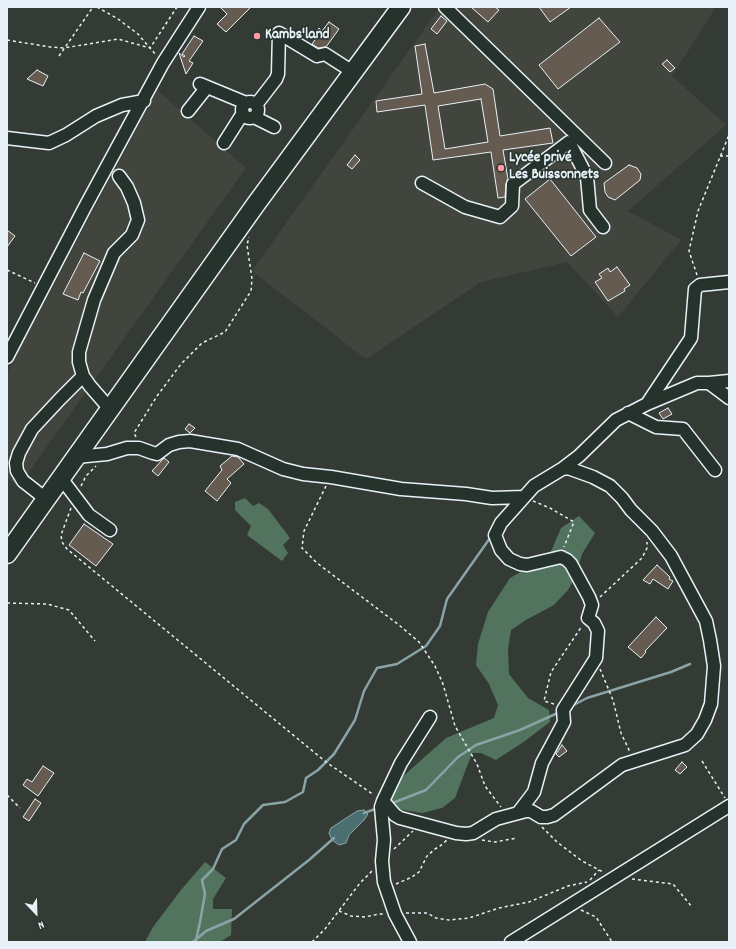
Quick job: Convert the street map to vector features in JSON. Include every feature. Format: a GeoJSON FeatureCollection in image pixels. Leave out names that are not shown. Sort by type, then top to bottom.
{"type":"FeatureCollection","features":[{"type":"Feature","properties":{"kind":"highway"},"geometry":{"type":"LineString","coordinates":[[7,554],[256,204],[401,7]]}},
{"type":"Feature","properties":{"kind":"street"},"geometry":{"type":"LineString","coordinates":[[7,357],[85,207],[163,63],[199,7]]}},
{"type":"Feature","properties":{"kind":"street"},"geometry":{"type":"LineString","coordinates":[[445,7],[605,163]]}},
{"type":"Feature","properties":{"kind":"street"},"geometry":{"type":"LineString","coordinates":[[224,143],[250,109],[276,79],[278,74],[279,33],[317,56],[325,54],[353,72]]}},
{"type":"Feature","properties":{"kind":"street"},"geometry":{"type":"LineString","coordinates":[[188,111],[203,86],[250,109],[274,127]]}},
{"type":"Feature","properties":{"kind":"street"},"geometry":{"type":"LineString","coordinates":[[7,138],[49,143],[66,135],[96,116],[122,105],[144,100]]}},
{"type":"Feature","properties":{"kind":"street"},"geometry":{"type":"LineString","coordinates":[[567,126],[569,142],[587,177],[590,210],[603,227]]}},
{"type":"Feature","properties":{"kind":"street"},"geometry":{"type":"LineString","coordinates":[[422,182],[465,207],[500,217],[512,206],[513,184],[569,142]]}},
{"type":"Feature","properties":{"kind":"street"},"geometry":{"type":"LineString","coordinates":[[110,409],[90,386],[84,376],[80,362],[80,352],[94,300],[114,253],[132,235],[138,220],[134,203],[127,187],[119,176]]}},
{"type":"Feature","properties":{"kind":"street"},"geometry":{"type":"LineString","coordinates":[[647,404],[691,338],[695,289],[700,285],[729,282]]}},
{"type":"Feature","properties":{"kind":"street"},"geometry":{"type":"LineString","coordinates":[[46,499],[23,481],[17,471],[16,462],[32,429],[84,376]]}},
{"type":"Feature","properties":{"kind":"street"},"geometry":{"type":"LineString","coordinates":[[514,814],[534,792],[542,763],[564,722],[564,710],[596,658],[598,631],[594,623],[588,618],[592,605],[585,588],[571,564],[567,560],[561,557],[527,565],[509,559],[501,550],[495,535],[501,523],[534,486],[562,469],[579,456],[616,420],[647,404],[697,383],[729,381]]}},
{"type":"Feature","properties":{"kind":"street"},"geometry":{"type":"LineString","coordinates":[[709,383],[729,398]]}},
{"type":"Feature","properties":{"kind":"street"},"geometry":{"type":"LineString","coordinates":[[628,414],[656,427],[683,429],[715,470]]}},
{"type":"Feature","properties":{"kind":"street"},"geometry":{"type":"LineString","coordinates":[[76,458],[107,454],[127,448],[139,448],[157,454],[169,445],[190,441],[238,449],[283,469],[303,474],[331,477],[401,489],[466,494],[492,498],[524,497]]}},
{"type":"Feature","properties":{"kind":"street"},"geometry":{"type":"LineString","coordinates":[[383,801],[395,815],[400,818],[456,833],[466,834],[473,833],[496,820],[526,811],[532,811],[541,817],[547,817],[554,814],[622,765],[685,745],[697,734],[706,720],[711,704],[714,666],[706,621],[671,556],[652,531],[610,486],[593,477],[568,468],[562,469]]}},
{"type":"Feature","properties":{"kind":"street"},"geometry":{"type":"LineString","coordinates":[[61,478],[89,515],[110,530]]}},
{"type":"Feature","properties":{"kind":"street"},"geometry":{"type":"LineString","coordinates":[[410,942],[396,914],[384,882],[382,861],[384,840],[381,816],[383,801],[401,763],[430,717]]}},
{"type":"Feature","properties":{"kind":"street"},"geometry":{"type":"LineString","coordinates":[[511,942],[615,877],[727,803]]}},
{"type":"Feature","properties":{"kind":"path"},"geometry":{"type":"LineString","coordinates":[[59,56],[93,7]]}},
{"type":"Feature","properties":{"kind":"path"},"geometry":{"type":"LineString","coordinates":[[97,7],[118,19],[138,34],[163,63]]}},
{"type":"Feature","properties":{"kind":"path"},"geometry":{"type":"LineString","coordinates":[[150,48],[177,7]]}},
{"type":"Feature","properties":{"kind":"path"},"geometry":{"type":"LineString","coordinates":[[7,40],[64,48],[118,39],[150,48]]}},
{"type":"Feature","properties":{"kind":"path"},"geometry":{"type":"LineString","coordinates":[[700,285],[688,251],[698,211],[729,135]]}},
{"type":"Feature","properties":{"kind":"path"},"geometry":{"type":"LineString","coordinates":[[720,156],[729,156]]}},
{"type":"Feature","properties":{"kind":"path"},"geometry":{"type":"LineString","coordinates":[[139,448],[134,433],[157,396],[182,364],[202,343],[225,332],[251,291],[252,279],[247,245],[250,232]]}},
{"type":"Feature","properties":{"kind":"path"},"geometry":{"type":"LineString","coordinates":[[7,270],[44,288]]}},
{"type":"Feature","properties":{"kind":"path"},"geometry":{"type":"LineString","coordinates":[[107,454],[86,476],[76,497],[61,535],[62,542],[67,549],[326,762],[383,801]]}},
{"type":"Feature","properties":{"kind":"path"},"geometry":{"type":"LineString","coordinates":[[331,477],[304,532],[302,548],[317,563],[419,642],[435,666],[443,684],[455,726],[477,764],[485,786],[514,814]]}},
{"type":"Feature","properties":{"kind":"path"},"geometry":{"type":"LineString","coordinates":[[524,497],[550,508],[574,522],[561,557]]}},
{"type":"Feature","properties":{"kind":"path"},"geometry":{"type":"LineString","coordinates":[[592,605],[642,558],[647,548],[647,541]]}},
{"type":"Feature","properties":{"kind":"path"},"geometry":{"type":"LineString","coordinates":[[7,603],[47,604],[69,610],[95,641]]}},
{"type":"Feature","properties":{"kind":"path"},"geometry":{"type":"LineString","coordinates":[[566,706],[544,701],[550,672],[588,618]]}},
{"type":"Feature","properties":{"kind":"path"},"geometry":{"type":"LineString","coordinates":[[596,658],[612,696],[620,733],[627,749],[637,760]]}},
{"type":"Feature","properties":{"kind":"path"},"geometry":{"type":"LineString","coordinates":[[702,761],[727,803]]}},
{"type":"Feature","properties":{"kind":"path"},"geometry":{"type":"LineString","coordinates":[[7,795],[20,808]]}},
{"type":"Feature","properties":{"kind":"path"},"geometry":{"type":"LineString","coordinates":[[535,813],[544,830],[582,861],[615,877],[673,884],[692,907]]}},
{"type":"Feature","properties":{"kind":"path"},"geometry":{"type":"LineString","coordinates":[[312,942],[325,929],[360,883],[420,824]]}},
{"type":"Feature","properties":{"kind":"path"},"geometry":{"type":"LineString","coordinates":[[386,888],[416,875],[427,856],[434,848],[456,833]]}},
{"type":"Feature","properties":{"kind":"path"},"geometry":{"type":"LineString","coordinates":[[480,840],[495,842],[517,838]]}},
{"type":"Feature","properties":{"kind":"path"},"geometry":{"type":"LineString","coordinates":[[339,911],[351,916],[365,917],[379,914],[427,913],[441,919],[469,918],[499,908],[529,902],[568,886],[588,882],[599,870]]}},
{"type":"Feature","properties":{"kind":"path"},"geometry":{"type":"LineString","coordinates":[[571,905],[596,917],[612,942]]}},
{"type":"Feature","properties":{"kind":"shaded area","name":"Lycée privé Les Buissonnets"},"geometry":{"type":"Polygon","coordinates":[[[440,7],[716,7],[672,76],[726,125],[628,211],[681,240],[618,317],[567,262],[481,282],[366,359],[252,271],[440,7]]]}},
{"type":"Feature","properties":{"kind":"shaded area"},"geometry":{"type":"Polygon","coordinates":[[[157,90],[246,168],[18,487],[7,478],[7,373],[157,90]]]}},
{"type":"Feature","properties":{"kind":"green space"},"geometry":{"type":"Polygon","coordinates":[[[245,498],[253,506],[259,503],[268,509],[290,538],[283,545],[288,553],[282,561],[247,535],[251,526],[235,510],[235,502],[245,498]]]}},
{"type":"Feature","properties":{"kind":"green space"},"geometry":{"type":"Polygon","coordinates":[[[579,516],[595,533],[582,554],[575,578],[568,590],[554,605],[511,630],[508,649],[509,674],[528,698],[549,710],[550,722],[496,760],[481,753],[472,753],[455,798],[442,808],[422,813],[397,809],[389,796],[400,779],[446,738],[494,718],[498,705],[489,684],[476,665],[478,644],[488,612],[510,578],[549,556],[561,528],[579,516]]]}},
{"type":"Feature","properties":{"kind":"green space"},"geometry":{"type":"Polygon","coordinates":[[[205,862],[226,878],[213,899],[213,909],[232,909],[231,935],[220,942],[145,942],[153,927],[181,890],[205,862]]]}},
{"type":"Feature","properties":{"kind":"water"},"geometry":{"type":"Polygon","coordinates":[[[364,810],[368,814],[349,835],[346,843],[339,845],[332,840],[329,833],[331,828],[357,811],[364,810]]]}},
{"type":"Feature","properties":{"kind":"building"},"geometry":{"type":"Polygon","coordinates":[[[220,7],[251,7],[226,32],[217,24],[227,14],[220,7]]]}},
{"type":"Feature","properties":{"kind":"building"},"geometry":{"type":"Polygon","coordinates":[[[471,7],[495,7],[499,10],[488,22],[471,7]]]}},
{"type":"Feature","properties":{"kind":"building"},"geometry":{"type":"Polygon","coordinates":[[[539,7],[571,7],[550,22],[539,7]]]}},
{"type":"Feature","properties":{"kind":"building"},"geometry":{"type":"Polygon","coordinates":[[[441,16],[447,21],[437,34],[431,29],[441,16]]]}},
{"type":"Feature","properties":{"kind":"building"},"geometry":{"type":"Polygon","coordinates":[[[599,18],[620,42],[558,89],[539,65],[599,18]]]}},
{"type":"Feature","properties":{"kind":"building"},"geometry":{"type":"Polygon","coordinates":[[[329,22],[339,29],[326,47],[318,48],[312,44],[317,37],[314,35],[319,28],[322,31],[329,22]]]}},
{"type":"Feature","properties":{"kind":"building"},"geometry":{"type":"Polygon","coordinates":[[[194,36],[203,41],[189,61],[193,63],[186,74],[179,53],[184,57],[185,56],[182,54],[194,36]]]}},
{"type":"Feature","properties":{"kind":"building"},"geometry":{"type":"Polygon","coordinates":[[[425,44],[434,93],[485,84],[493,89],[500,136],[550,128],[553,143],[503,150],[508,179],[505,197],[498,198],[491,152],[433,160],[425,105],[377,112],[376,101],[422,94],[415,46],[425,44]],[[481,99],[438,106],[445,149],[488,142],[481,99]]]}},
{"type":"Feature","properties":{"kind":"building"},"geometry":{"type":"Polygon","coordinates":[[[667,60],[675,68],[670,72],[662,64],[667,60]]]}},
{"type":"Feature","properties":{"kind":"building"},"geometry":{"type":"Polygon","coordinates":[[[37,70],[48,76],[43,86],[27,79],[37,70]]]}},
{"type":"Feature","properties":{"kind":"building"},"geometry":{"type":"Polygon","coordinates":[[[355,155],[360,160],[352,169],[347,165],[355,155]]]}},
{"type":"Feature","properties":{"kind":"building"},"geometry":{"type":"Polygon","coordinates":[[[629,165],[637,168],[641,174],[640,180],[615,200],[608,197],[605,192],[604,183],[629,165]]]}},
{"type":"Feature","properties":{"kind":"building"},"geometry":{"type":"Polygon","coordinates":[[[550,179],[596,237],[571,256],[525,199],[550,179]]]}},
{"type":"Feature","properties":{"kind":"building"},"geometry":{"type":"Polygon","coordinates":[[[7,230],[15,236],[7,247],[7,230]]]}},
{"type":"Feature","properties":{"kind":"building"},"geometry":{"type":"Polygon","coordinates":[[[84,253],[100,261],[83,293],[81,292],[78,300],[63,294],[84,253]]]}},
{"type":"Feature","properties":{"kind":"building"},"geometry":{"type":"Polygon","coordinates":[[[617,267],[630,285],[624,289],[625,291],[608,301],[595,282],[602,278],[599,274],[608,268],[610,272],[617,267]]]}},
{"type":"Feature","properties":{"kind":"building"},"geometry":{"type":"Polygon","coordinates":[[[668,408],[672,414],[663,419],[659,413],[668,408]]]}},
{"type":"Feature","properties":{"kind":"building"},"geometry":{"type":"Polygon","coordinates":[[[189,424],[195,428],[190,433],[185,429],[189,424]]]}},
{"type":"Feature","properties":{"kind":"building"},"geometry":{"type":"Polygon","coordinates":[[[232,456],[238,457],[244,464],[227,479],[231,483],[217,501],[205,491],[222,470],[220,466],[232,456]]]}},
{"type":"Feature","properties":{"kind":"building"},"geometry":{"type":"Polygon","coordinates":[[[164,458],[169,462],[158,476],[152,471],[164,458]]]}},
{"type":"Feature","properties":{"kind":"building"},"geometry":{"type":"Polygon","coordinates":[[[84,524],[113,544],[96,566],[69,545],[84,524]]]}},
{"type":"Feature","properties":{"kind":"building"},"geometry":{"type":"Polygon","coordinates":[[[657,565],[670,577],[669,579],[673,581],[668,589],[653,579],[650,584],[643,580],[657,565]]]}},
{"type":"Feature","properties":{"kind":"building"},"geometry":{"type":"Polygon","coordinates":[[[656,617],[667,628],[645,651],[646,652],[641,658],[628,647],[656,617]]]}},
{"type":"Feature","properties":{"kind":"building"},"geometry":{"type":"Polygon","coordinates":[[[562,745],[567,751],[559,757],[556,754],[562,745]]]}},
{"type":"Feature","properties":{"kind":"building"},"geometry":{"type":"Polygon","coordinates":[[[682,762],[687,767],[680,774],[675,770],[682,762]]]}},
{"type":"Feature","properties":{"kind":"building"},"geometry":{"type":"Polygon","coordinates":[[[43,766],[54,773],[38,796],[23,785],[27,779],[32,782],[43,766]]]}},
{"type":"Feature","properties":{"kind":"building"},"geometry":{"type":"Polygon","coordinates":[[[35,799],[41,803],[29,821],[23,817],[35,799]]]}},
{"type":"Feature","properties":{"kind":"waterway"},"geometry":{"type":"LineString","coordinates":[[196,940],[205,894],[202,880],[213,869],[222,849],[236,840],[244,824],[263,805],[285,802],[303,792],[306,778],[318,770],[334,754],[355,720],[364,691],[377,668],[397,664],[426,646],[440,626],[447,599],[490,538]]}},
{"type":"Feature","properties":{"kind":"waterway"},"geometry":{"type":"LineString","coordinates":[[570,707],[587,698],[671,672],[690,664]]}},
{"type":"Feature","properties":{"kind":"waterway"},"geometry":{"type":"LineString","coordinates":[[390,804],[426,790],[458,757],[476,745],[520,730],[560,712]]}},
{"type":"Feature","properties":{"kind":"waterway"},"geometry":{"type":"LineString","coordinates":[[364,813],[378,808]]}},
{"type":"Feature","properties":{"kind":"waterway"},"geometry":{"type":"LineString","coordinates":[[193,942],[206,931],[234,919],[309,860],[334,838]]}},
{"type":"Feature","properties":{"kind":"place","name":"Kambs'land"},"geometry":{"type":"Point","coordinates":[257,36]}},
{"type":"Feature","properties":{"kind":"place","name":"Lycée privé Les Buissonnets"},"geometry":{"type":"Point","coordinates":[501,168]}}]}
